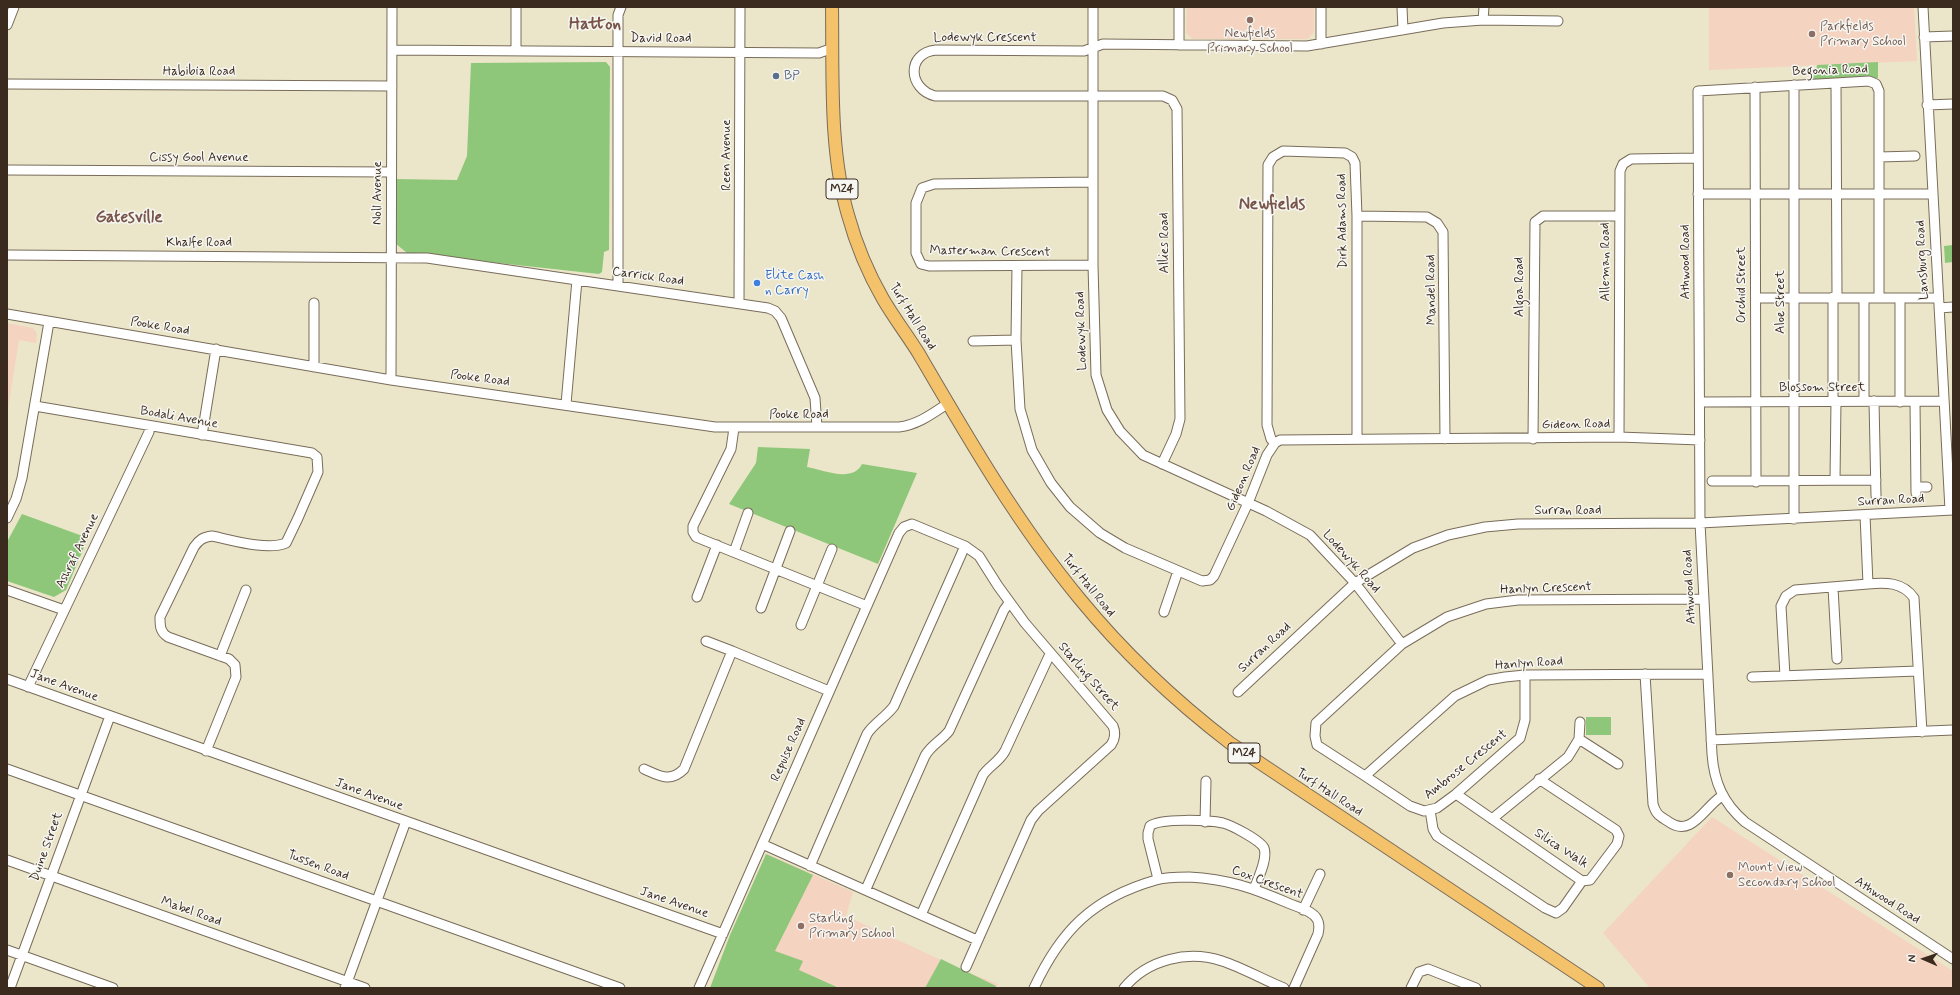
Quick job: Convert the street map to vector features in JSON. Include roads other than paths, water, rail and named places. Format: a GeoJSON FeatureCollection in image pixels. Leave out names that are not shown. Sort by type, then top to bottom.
{"type":"FeatureCollection","features":[{"type":"Feature","properties":{"kind":"main road","name":"Turf Hall Road"},"geometry":{"type":"LineString","coordinates":[[832,7],[837,158],[843,194],[850,221],[872,278],[947,404],[1026,528],[1060,575],[1078,598],[1128,653],[1177,700],[1230,743],[1598,988]]}},
{"type":"Feature","properties":{"kind":"street"},"geometry":{"type":"LineString","coordinates":[[7,25],[14,7]]}},
{"type":"Feature","properties":{"kind":"street","name":"Noll Avenue"},"geometry":{"type":"LineString","coordinates":[[390,380],[392,7]]}},
{"type":"Feature","properties":{"kind":"street"},"geometry":{"type":"LineString","coordinates":[[516,7],[516,51]]}},
{"type":"Feature","properties":{"kind":"street"},"geometry":{"type":"LineString","coordinates":[[618,285],[618,15],[621,7]]}},
{"type":"Feature","properties":{"kind":"street","name":"Reen Avenue"},"geometry":{"type":"LineString","coordinates":[[739,303],[740,7]]}},
{"type":"Feature","properties":{"kind":"street","name":"Lodewyk Road"},"geometry":{"type":"LineString","coordinates":[[1093,7],[1093,265],[1096,375],[1107,410],[1120,431],[1143,455],[1248,503],[1310,536],[1354,583],[1402,644]]}},
{"type":"Feature","properties":{"kind":"street"},"geometry":{"type":"LineString","coordinates":[[1179,7],[1179,45]]}},
{"type":"Feature","properties":{"kind":"street"},"geometry":{"type":"LineString","coordinates":[[1321,7],[1321,44]]}},
{"type":"Feature","properties":{"kind":"street"},"geometry":{"type":"LineString","coordinates":[[1402,7],[1402,30]]}},
{"type":"Feature","properties":{"kind":"street"},"geometry":{"type":"LineString","coordinates":[[1483,20],[1484,7]]}},
{"type":"Feature","properties":{"kind":"street","name":"Lansburg Road"},"geometry":{"type":"LineString","coordinates":[[1923,7],[1932,194],[1944,401],[1949,431],[1952,510]]}},
{"type":"Feature","properties":{"kind":"street","name":"Lodewyk Crescent"},"geometry":{"type":"LineString","coordinates":[[1093,96],[935,96],[923,91],[916,81],[914,72],[919,57],[931,50],[1084,51],[1102,44],[1307,46],[1443,23],[1483,20],[1558,21]]}},
{"type":"Feature","properties":{"kind":"street"},"geometry":{"type":"LineString","coordinates":[[1924,37],[1953,36]]}},
{"type":"Feature","properties":{"kind":"street","name":"David Road"},"geometry":{"type":"LineString","coordinates":[[392,50],[819,53],[833,48]]}},
{"type":"Feature","properties":{"kind":"street","name":"Begonia Road"},"geometry":{"type":"LineString","coordinates":[[1698,91],[1872,81],[1878,86],[1879,298]]}},
{"type":"Feature","properties":{"kind":"street"},"geometry":{"type":"LineString","coordinates":[[1835,480],[1836,83]]}},
{"type":"Feature","properties":{"kind":"street","name":"Habibia Road"},"geometry":{"type":"LineString","coordinates":[[7,84],[392,86]]}},
{"type":"Feature","properties":{"kind":"street","name":"Aloe Street"},"geometry":{"type":"LineString","coordinates":[[1794,85],[1794,519]]}},
{"type":"Feature","properties":{"kind":"street","name":"Orchid Street"},"geometry":{"type":"LineString","coordinates":[[1755,87],[1756,482]]}},
{"type":"Feature","properties":{"kind":"street","name":"Athwood Road"},"geometry":{"type":"LineString","coordinates":[[1698,91],[1700,523],[1711,740],[1715,778],[1722,796],[1734,812],[1757,832],[1953,959]]}},
{"type":"Feature","properties":{"kind":"street","name":"Allies Road"},"geometry":{"type":"LineString","coordinates":[[1093,96],[1163,96],[1172,100],[1177,109],[1180,420],[1176,434],[1162,464]]}},
{"type":"Feature","properties":{"kind":"street"},"geometry":{"type":"LineString","coordinates":[[1927,105],[1953,104]]}},
{"type":"Feature","properties":{"kind":"street","name":"Dirk Adams Road"},"geometry":{"type":"LineString","coordinates":[[1275,443],[1271,439],[1268,425],[1268,165],[1273,157],[1283,151],[1345,153],[1352,157],[1356,169],[1356,439]]}},
{"type":"Feature","properties":{"kind":"street"},"geometry":{"type":"LineString","coordinates":[[1878,157],[1915,156]]}},
{"type":"Feature","properties":{"kind":"street","name":"Alleman Road"},"geometry":{"type":"LineString","coordinates":[[1619,437],[1620,171],[1623,164],[1631,159],[1698,158]]}},
{"type":"Feature","properties":{"kind":"street","name":"Cissy Gool Avenue"},"geometry":{"type":"LineString","coordinates":[[7,170],[391,172]]}},
{"type":"Feature","properties":{"kind":"street","name":"Masterman Crescent"},"geometry":{"type":"LineString","coordinates":[[1093,182],[934,184],[922,188],[916,203],[916,253],[921,264],[929,266],[1093,265]]}},
{"type":"Feature","properties":{"kind":"street"},"geometry":{"type":"LineString","coordinates":[[1698,194],[1932,194]]}},
{"type":"Feature","properties":{"kind":"street","name":"Mandel Road"},"geometry":{"type":"LineString","coordinates":[[1357,216],[1424,217],[1437,223],[1443,232],[1445,439]]}},
{"type":"Feature","properties":{"kind":"street","name":"Algoa Road"},"geometry":{"type":"LineString","coordinates":[[1533,439],[1534,222],[1543,216],[1619,216]]}},
{"type":"Feature","properties":{"kind":"street","name":"Khalfe Road"},"geometry":{"type":"LineString","coordinates":[[7,255],[391,257]]}},
{"type":"Feature","properties":{"kind":"street","name":"Carrick Road"},"geometry":{"type":"LineString","coordinates":[[391,257],[436,259],[768,308],[779,315],[815,398],[817,427]]}},
{"type":"Feature","properties":{"kind":"street","name":"Gideon Road"},"geometry":{"type":"LineString","coordinates":[[1017,266],[1016,340],[1020,409],[1032,450],[1051,483],[1070,506],[1100,533],[1125,548],[1202,581],[1210,580],[1214,576],[1248,503],[1267,455],[1275,443],[1288,439],[1533,439],[1619,437],[1700,440]]}},
{"type":"Feature","properties":{"kind":"street"},"geometry":{"type":"LineString","coordinates":[[566,404],[577,280]]}},
{"type":"Feature","properties":{"kind":"street"},"geometry":{"type":"LineString","coordinates":[[1756,298],[1938,298]]}},
{"type":"Feature","properties":{"kind":"street"},"geometry":{"type":"LineString","coordinates":[[1864,298],[1864,401]]}},
{"type":"Feature","properties":{"kind":"street"},"geometry":{"type":"LineString","coordinates":[[1900,298],[1900,402]]}},
{"type":"Feature","properties":{"kind":"street"},"geometry":{"type":"LineString","coordinates":[[314,303],[314,366]]}},
{"type":"Feature","properties":{"kind":"street"},"geometry":{"type":"LineString","coordinates":[[1939,308],[1953,307]]}},
{"type":"Feature","properties":{"kind":"street","name":"Pooke Road"},"geometry":{"type":"LineString","coordinates":[[7,314],[390,380],[566,404],[702,425],[734,428],[904,427],[922,420],[947,404]]}},
{"type":"Feature","properties":{"kind":"street"},"geometry":{"type":"LineString","coordinates":[[7,518],[16,500],[22,478],[49,322]]}},
{"type":"Feature","properties":{"kind":"street"},"geometry":{"type":"LineString","coordinates":[[973,341],[1016,340]]}},
{"type":"Feature","properties":{"kind":"street"},"geometry":{"type":"LineString","coordinates":[[202,436],[216,349]]}},
{"type":"Feature","properties":{"kind":"street","name":"Blossom Street"},"geometry":{"type":"LineString","coordinates":[[1700,402],[1944,401]]}},
{"type":"Feature","properties":{"kind":"street"},"geometry":{"type":"LineString","coordinates":[[1874,402],[1876,496]]}},
{"type":"Feature","properties":{"kind":"street"},"geometry":{"type":"LineString","coordinates":[[1915,402],[1916,490],[1927,487]]}},
{"type":"Feature","properties":{"kind":"street","name":"Bodali Avenue"},"geometry":{"type":"LineString","coordinates":[[35,406],[202,436],[312,453],[317,457],[318,472],[286,543],[279,546],[269,546],[206,537],[198,540],[190,554],[160,617],[160,626],[163,633],[168,637],[220,656]]}},
{"type":"Feature","properties":{"kind":"street","name":"Ashraf Avenue"},"geometry":{"type":"LineString","coordinates":[[28,687],[149,432],[150,426]]}},
{"type":"Feature","properties":{"kind":"street"},"geometry":{"type":"LineString","coordinates":[[734,428],[733,443],[729,454],[710,489],[692,529],[696,537],[867,606]]}},
{"type":"Feature","properties":{"kind":"street"},"geometry":{"type":"LineString","coordinates":[[1712,481],[1756,482],[1876,480]]}},
{"type":"Feature","properties":{"kind":"street","name":"Surran Road"},"geometry":{"type":"LineString","coordinates":[[1238,692],[1354,583],[1413,548],[1448,535],[1485,527],[1518,524],[1700,523],[1952,510]]}},
{"type":"Feature","properties":{"kind":"street"},"geometry":{"type":"LineString","coordinates":[[734,552],[748,513]]}},
{"type":"Feature","properties":{"kind":"street"},"geometry":{"type":"LineString","coordinates":[[1865,515],[1868,584]]}},
{"type":"Feature","properties":{"kind":"street","name":"Starling Street"},"geometry":{"type":"LineString","coordinates":[[907,525],[914,524],[965,546],[978,556],[1009,603],[1050,654],[1113,726],[1115,732],[1114,740],[1111,745],[1031,820],[966,967]]}},
{"type":"Feature","properties":{"kind":"street","name":"Repulse Road"},"geometry":{"type":"LineString","coordinates":[[699,988],[899,533],[907,525]]}},
{"type":"Feature","properties":{"kind":"street"},"geometry":{"type":"LineString","coordinates":[[761,608],[790,531]]}},
{"type":"Feature","properties":{"kind":"street"},"geometry":{"type":"LineString","coordinates":[[697,597],[717,545]]}},
{"type":"Feature","properties":{"kind":"street"},"geometry":{"type":"LineString","coordinates":[[810,866],[867,734],[874,725],[894,706],[965,546]]}},
{"type":"Feature","properties":{"kind":"street"},"geometry":{"type":"LineString","coordinates":[[801,625],[832,549]]}},
{"type":"Feature","properties":{"kind":"street"},"geometry":{"type":"LineString","coordinates":[[1164,612],[1178,571]]}},
{"type":"Feature","properties":{"kind":"street"},"geometry":{"type":"LineString","coordinates":[[1785,676],[1781,606],[1786,596],[1795,590],[1893,583],[1905,589],[1914,598],[1922,732]]}},
{"type":"Feature","properties":{"kind":"street"},"geometry":{"type":"LineString","coordinates":[[1833,588],[1837,659]]}},
{"type":"Feature","properties":{"kind":"street"},"geometry":{"type":"LineString","coordinates":[[7,590],[64,610]]}},
{"type":"Feature","properties":{"kind":"street"},"geometry":{"type":"LineString","coordinates":[[206,751],[236,677],[235,665],[229,659],[220,656],[246,590]]}},
{"type":"Feature","properties":{"kind":"street","name":"Hanlyn Crescent"},"geometry":{"type":"LineString","coordinates":[[1365,776],[1317,745],[1315,736],[1316,723],[1402,644],[1447,617],[1486,604],[1518,600],[1704,599]]}},
{"type":"Feature","properties":{"kind":"street"},"geometry":{"type":"LineString","coordinates":[[866,889],[925,756],[933,744],[944,737],[948,731],[1002,614],[1009,603]]}},
{"type":"Feature","properties":{"kind":"street"},"geometry":{"type":"LineString","coordinates":[[706,641],[829,691]]}},
{"type":"Feature","properties":{"kind":"street"},"geometry":{"type":"LineString","coordinates":[[644,769],[670,778],[678,775],[684,768],[732,651]]}},
{"type":"Feature","properties":{"kind":"street"},"geometry":{"type":"LineString","coordinates":[[921,915],[983,775],[1002,757],[1050,654]]}},
{"type":"Feature","properties":{"kind":"street"},"geometry":{"type":"LineString","coordinates":[[1752,677],[1918,671]]}},
{"type":"Feature","properties":{"kind":"street"},"geometry":{"type":"LineString","coordinates":[[1645,674],[1653,804],[1656,813],[1675,826],[1682,828],[1690,825],[1715,800],[1722,796]]}},
{"type":"Feature","properties":{"kind":"street","name":"Hanlyn Road"},"geometry":{"type":"LineString","coordinates":[[1365,776],[1455,696],[1488,680],[1505,676],[1526,675],[1708,674]]}},
{"type":"Feature","properties":{"kind":"street","name":"Ambrose Crescent"},"geometry":{"type":"LineString","coordinates":[[1526,675],[1525,720],[1520,738],[1456,794],[1437,808],[1430,810],[1433,829],[1437,836],[1545,908],[1556,913],[1563,908],[1582,881]]}},
{"type":"Feature","properties":{"kind":"street","name":"Jane Avenue"},"geometry":{"type":"LineString","coordinates":[[7,679],[723,934]]}},
{"type":"Feature","properties":{"kind":"street","name":"Duine Street"},"geometry":{"type":"LineString","coordinates":[[10,988],[110,716]]}},
{"type":"Feature","properties":{"kind":"street"},"geometry":{"type":"LineString","coordinates":[[1492,819],[1539,779],[1568,757],[1579,739],[1580,722]]}},
{"type":"Feature","properties":{"kind":"street"},"geometry":{"type":"LineString","coordinates":[[1711,740],[1953,730]]}},
{"type":"Feature","properties":{"kind":"street"},"geometry":{"type":"LineString","coordinates":[[1579,739],[1618,764]]}},
{"type":"Feature","properties":{"kind":"street","name":"Tussen Road"},"geometry":{"type":"LineString","coordinates":[[7,769],[620,988]]}},
{"type":"Feature","properties":{"kind":"street"},"geometry":{"type":"LineString","coordinates":[[1365,776],[1410,806],[1424,811],[1430,810]]}},
{"type":"Feature","properties":{"kind":"street","name":"Silica Walk"},"geometry":{"type":"LineString","coordinates":[[1456,794],[1582,881],[1590,880],[1617,844],[1619,836],[1616,830],[1539,779]]}},
{"type":"Feature","properties":{"kind":"street"},"geometry":{"type":"LineString","coordinates":[[1205,822],[1206,781]]}},
{"type":"Feature","properties":{"kind":"street"},"geometry":{"type":"LineString","coordinates":[[346,985],[406,821]]}},
{"type":"Feature","properties":{"kind":"street"},"geometry":{"type":"LineString","coordinates":[[1158,879],[1148,839],[1150,826],[1162,822],[1224,823],[1258,841],[1263,846],[1265,856],[1254,889]]}},
{"type":"Feature","properties":{"kind":"street"},"geometry":{"type":"LineString","coordinates":[[762,844],[866,889],[977,940]]}},
{"type":"Feature","properties":{"kind":"street","name":"Mabel Road"},"geometry":{"type":"LineString","coordinates":[[7,860],[346,985],[365,988]]}},
{"type":"Feature","properties":{"kind":"street"},"geometry":{"type":"LineString","coordinates":[[1303,910],[1320,874]]}},
{"type":"Feature","properties":{"kind":"street","name":"Cox Crescent"},"geometry":{"type":"LineString","coordinates":[[1034,988],[1048,958],[1074,925],[1105,901],[1158,879],[1181,877],[1235,882],[1303,910],[1316,917],[1319,927],[1318,934],[1294,988]]}},
{"type":"Feature","properties":{"kind":"street"},"geometry":{"type":"LineString","coordinates":[[7,950],[113,988]]}},
{"type":"Feature","properties":{"kind":"street"},"geometry":{"type":"LineString","coordinates":[[1124,988],[1136,976],[1159,962],[1199,956],[1223,962],[1284,988]]}},
{"type":"Feature","properties":{"kind":"street"},"geometry":{"type":"LineString","coordinates":[[1411,988],[1419,972],[1428,969],[1476,988]]}},
{"type":"Feature","properties":{"kind":"place","name":"Newfields Primary School"},"geometry":{"type":"Point","coordinates":[1250,20]}},
{"type":"Feature","properties":{"kind":"place","name":"Parkfields Primary School"},"geometry":{"type":"Point","coordinates":[1812,34]}},
{"type":"Feature","properties":{"kind":"place","name":"BP"},"geometry":{"type":"Point","coordinates":[776,76]}},
{"type":"Feature","properties":{"kind":"place","name":"Elite Cash n Carry"},"geometry":{"type":"Point","coordinates":[757,283]}},
{"type":"Feature","properties":{"kind":"place","name":"Mount View Secondary School"},"geometry":{"type":"Point","coordinates":[1730,875]}},
{"type":"Feature","properties":{"kind":"place","name":"Starling Primary School"},"geometry":{"type":"Point","coordinates":[801,926]}},
{"type":"Feature","properties":{"kind":"district","name":"Hatton"},"geometry":{"type":"Point","coordinates":[595,25]}},
{"type":"Feature","properties":{"kind":"district","name":"Newfields"},"geometry":{"type":"Point","coordinates":[1272,205]}},
{"type":"Feature","properties":{"kind":"district","name":"Gatesville"},"geometry":{"type":"Point","coordinates":[129,218]}}]}
